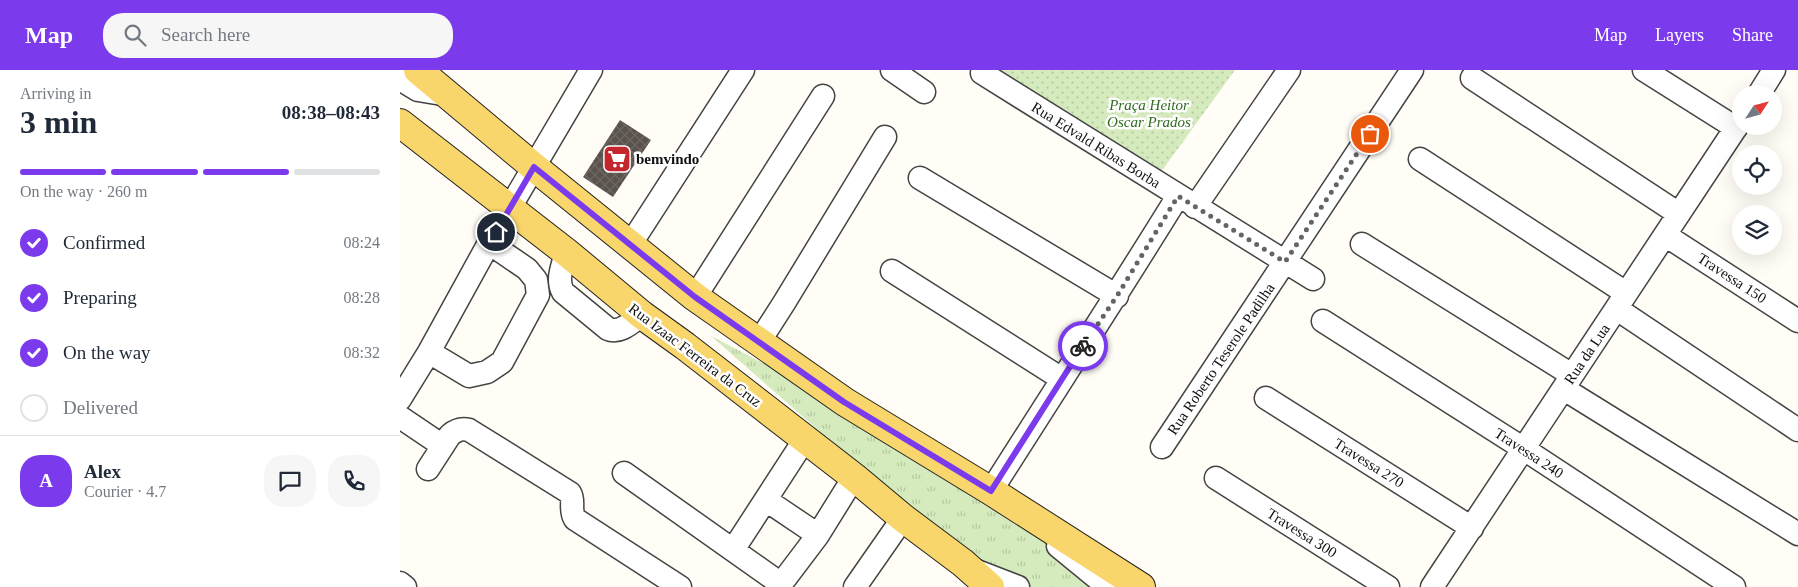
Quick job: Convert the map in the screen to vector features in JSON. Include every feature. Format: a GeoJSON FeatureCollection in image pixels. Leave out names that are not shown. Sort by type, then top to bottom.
{"type":"FeatureCollection","features":[{"type":"Feature","properties":{"kind":"main road"},"geometry":{"type":"LineString","coordinates":[[418,70],[695,297],[844,402],[991,491],[1141,587]]}},
{"type":"Feature","properties":{"kind":"main road","name":"Rua Izaac Ferreira da Cruz"},"geometry":{"type":"LineString","coordinates":[[400,123],[566,252],[642,315],[685,346],[854,477],[903,518],[970,568],[990,587]]}},
{"type":"Feature","properties":{"kind":"street"},"geometry":{"type":"LineString","coordinates":[[400,399],[429,352],[489,243],[590,70]]}},
{"type":"Feature","properties":{"kind":"street"},"geometry":{"type":"LineString","coordinates":[[630,245],[743,70]]}},
{"type":"Feature","properties":{"kind":"street"},"geometry":{"type":"LineString","coordinates":[[892,70],[924,92]]}},
{"type":"Feature","properties":{"kind":"street"},"geometry":{"type":"LineString","coordinates":[[1108,587],[991,491],[1117,296],[1289,70]]}},
{"type":"Feature","properties":{"kind":"street","name":"Rua Roberto Teserole Padilha"},"geometry":{"type":"LineString","coordinates":[[1162,447],[1412,70]]}},
{"type":"Feature","properties":{"kind":"street"},"geometry":{"type":"LineString","coordinates":[[1644,70],[1732,120]]}},
{"type":"Feature","properties":{"kind":"street"},"geometry":{"type":"LineString","coordinates":[[1765,85],[1774,70]]}},
{"type":"Feature","properties":{"kind":"street","name":"Rua Edvald Ribas Borba"},"geometry":{"type":"LineString","coordinates":[[982,73],[1313,279]]}},
{"type":"Feature","properties":{"kind":"street"},"geometry":{"type":"LineString","coordinates":[[1472,78],[1679,214]]}},
{"type":"Feature","properties":{"kind":"street"},"geometry":{"type":"LineString","coordinates":[[400,79],[418,90],[448,95]]}},
{"type":"Feature","properties":{"kind":"street"},"geometry":{"type":"LineString","coordinates":[[695,297],[823,96]]}},
{"type":"Feature","properties":{"kind":"street","name":"Rua da Lua"},"geometry":{"type":"LineString","coordinates":[[1432,587],[1732,134]]}},
{"type":"Feature","properties":{"kind":"street"},"geometry":{"type":"LineString","coordinates":[[759,342],[885,137]]}},
{"type":"Feature","properties":{"kind":"street"},"geometry":{"type":"LineString","coordinates":[[1420,159],[1622,301],[1798,430]]}},
{"type":"Feature","properties":{"kind":"street"},"geometry":{"type":"LineString","coordinates":[[920,178],[1117,296]]}},
{"type":"Feature","properties":{"kind":"street","name":"Travessa 150"},"geometry":{"type":"LineString","coordinates":[[1665,235],[1798,321]]}},
{"type":"Feature","properties":{"kind":"street"},"geometry":{"type":"LineString","coordinates":[[429,352],[469,376],[487,372],[502,362],[538,295],[536,280],[527,269],[489,243]]}},
{"type":"Feature","properties":{"kind":"street"},"geometry":{"type":"LineString","coordinates":[[1362,244],[1798,534]]}},
{"type":"Feature","properties":{"kind":"street"},"geometry":{"type":"LineString","coordinates":[[892,271],[1062,379]]}},
{"type":"Feature","properties":{"kind":"street","name":"Travessa 240"},"geometry":{"type":"LineString","coordinates":[[1323,321],[1524,449],[1734,587]]}},
{"type":"Feature","properties":{"kind":"street","name":"Travessa 270"},"geometry":{"type":"LineString","coordinates":[[1266,398],[1472,528]]}},
{"type":"Feature","properties":{"kind":"street"},"geometry":{"type":"LineString","coordinates":[[400,418],[443,446]]}},
{"type":"Feature","properties":{"kind":"street"},"geometry":{"type":"LineString","coordinates":[[428,468],[450,435],[463,428],[469,430],[570,492],[573,498],[571,513],[575,519],[680,587]]}},
{"type":"Feature","properties":{"kind":"street"},"geometry":{"type":"LineString","coordinates":[[733,550],[805,440]]}},
{"type":"Feature","properties":{"kind":"street"},"geometry":{"type":"LineString","coordinates":[[624,473],[733,550],[780,586],[818,535],[854,477]]}},
{"type":"Feature","properties":{"kind":"street","name":"Travessa 300"},"geometry":{"type":"LineString","coordinates":[[1216,478],[1388,587]]}},
{"type":"Feature","properties":{"kind":"street"},"geometry":{"type":"LineString","coordinates":[[766,500],[818,535]]}},
{"type":"Feature","properties":{"kind":"street"},"geometry":{"type":"LineString","coordinates":[[855,587],[903,518]]}},
{"type":"Feature","properties":{"kind":"street"},"geometry":{"type":"LineString","coordinates":[[970,568],[1018,587]]}},
{"type":"Feature","properties":{"kind":"street"},"geometry":{"type":"LineString","coordinates":[[400,583],[406,587]]}},
{"type":"Feature","properties":{"kind":"green space","name":"Praça Heitor Oscar Prados"},"geometry":{"type":"Polygon","coordinates":[[[988,70],[1235,70],[1161,172],[988,70]]]}},
{"type":"Feature","properties":{"kind":"green space"},"geometry":{"type":"Polygon","coordinates":[[[711,336],[856,411],[992,494],[1105,587],[1026,587],[973,566],[711,336]]]}},
{"type":"Feature","properties":{"kind":"building","name":"bemvindo"},"geometry":{"type":"Polygon","coordinates":[[[620,120],[651,140],[613,197],[583,177],[620,120]]]}},
{"type":"Feature","properties":{"kind":"way so far"},"geometry":{"type":"LineString","coordinates":[[1083,346],[1117,296],[1178,196],[1285,262],[1370,134]]}},
{"type":"Feature","properties":{"kind":"place","name":"bemvindo"},"geometry":{"type":"Point","coordinates":[617,159]}},
{"type":"Feature","properties":{"kind":"route"},"geometry":{"type":"LineString","coordinates":[[496,232],[534,167],[695,297],[844,402],[991,491],[1083,346]]}}]}
